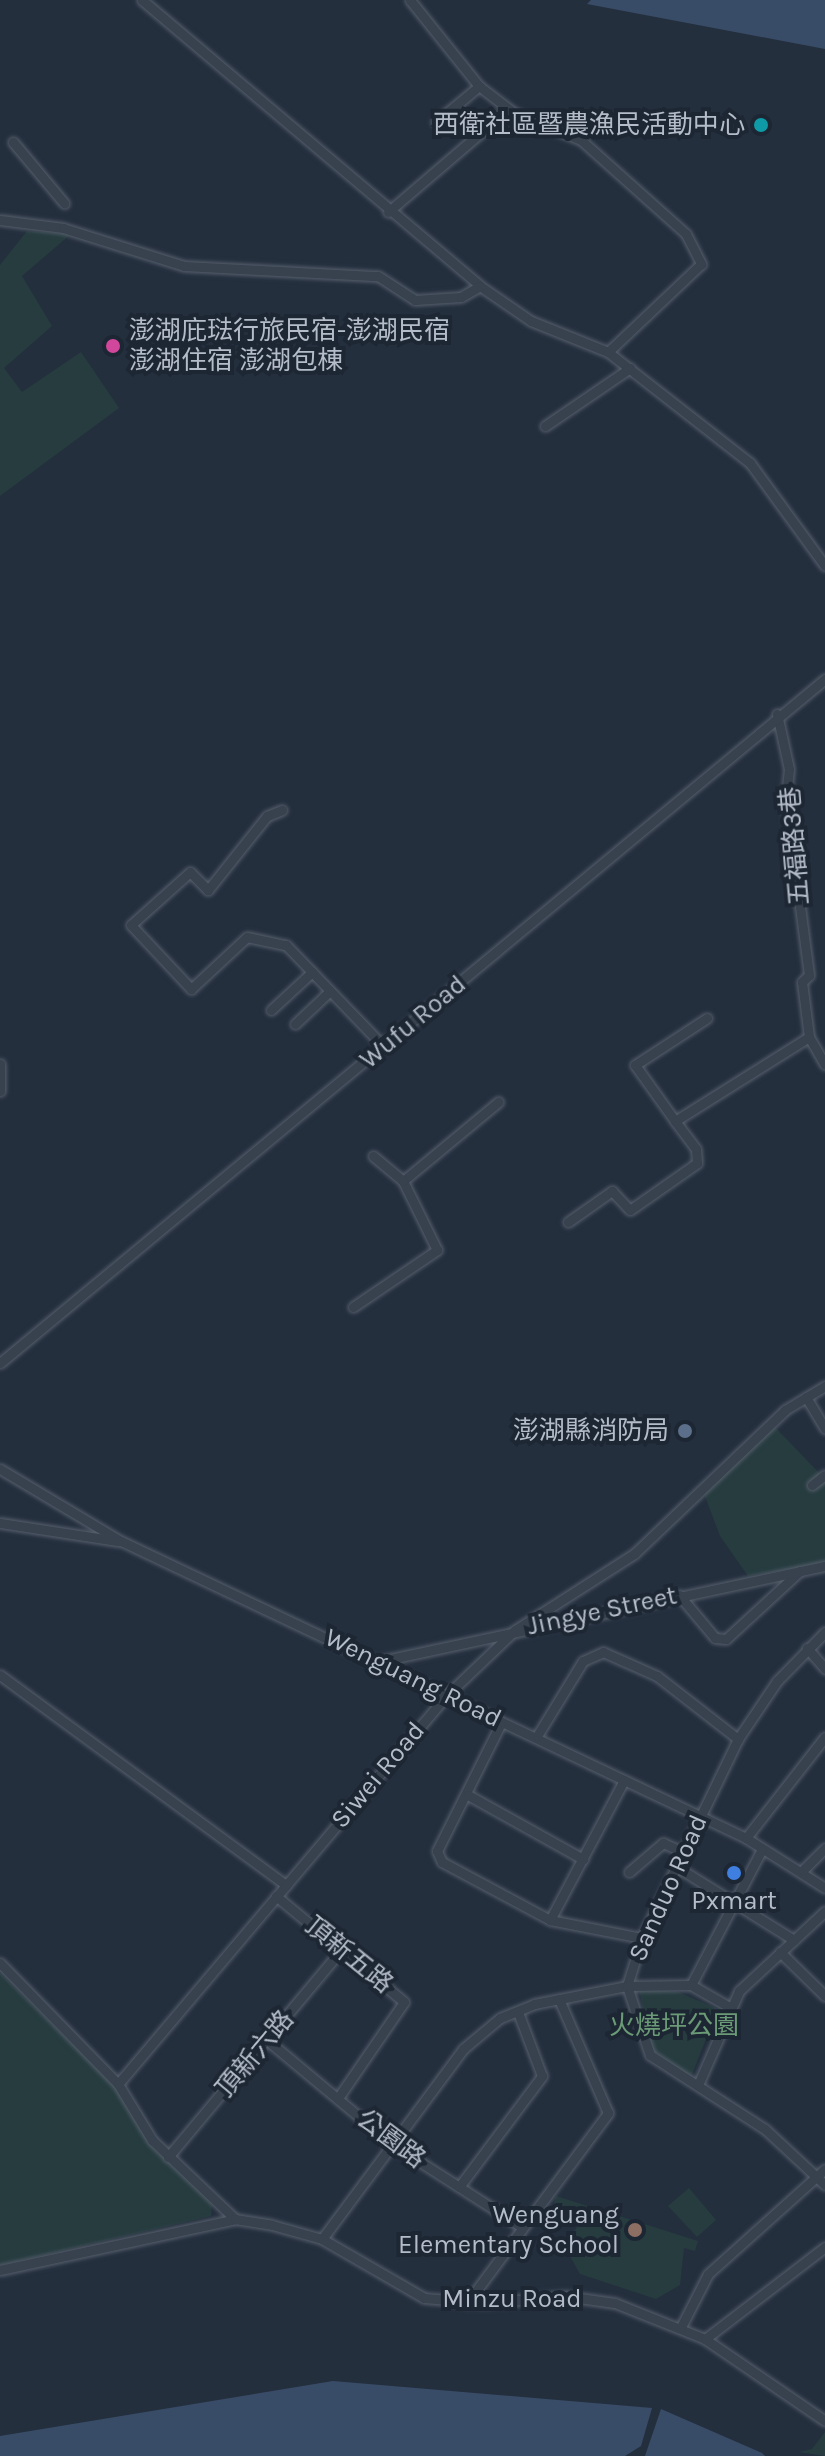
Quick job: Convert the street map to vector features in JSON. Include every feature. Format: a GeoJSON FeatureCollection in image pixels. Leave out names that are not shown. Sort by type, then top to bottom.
{"type":"FeatureCollection","features":[{"type":"Feature","properties":{"kind":"street"},"geometry":{"type":"LineString","coordinates":[[142,0],[388,212],[480,286],[531,321],[608,352],[750,463],[825,566]]}},
{"type":"Feature","properties":{"kind":"street"},"geometry":{"type":"LineString","coordinates":[[410,0],[479,86],[508,109],[598,154],[660,204],[701,264],[608,352]]}},
{"type":"Feature","properties":{"kind":"street"},"geometry":{"type":"LineString","coordinates":[[436,122],[479,86]]}},
{"type":"Feature","properties":{"kind":"street"},"geometry":{"type":"LineString","coordinates":[[388,212],[508,109]]}},
{"type":"Feature","properties":{"kind":"street"},"geometry":{"type":"LineString","coordinates":[[13,142],[64,203]]}},
{"type":"Feature","properties":{"kind":"street"},"geometry":{"type":"LineString","coordinates":[[0,220],[63,228],[184,266],[378,276],[415,300],[451,299],[480,286]]}},
{"type":"Feature","properties":{"kind":"street"},"geometry":{"type":"LineString","coordinates":[[545,426],[630,368]]}},
{"type":"Feature","properties":{"kind":"street","name":"Wufu Road"},"geometry":{"type":"LineString","coordinates":[[0,1363],[384,1047],[777,714],[825,679]]}},
{"type":"Feature","properties":{"kind":"street","name":"五福路3巷"},"geometry":{"type":"LineString","coordinates":[[777,714],[789,769],[786,800],[809,975],[802,982],[809,1037],[825,1065]]}},
{"type":"Feature","properties":{"kind":"street"},"geometry":{"type":"LineString","coordinates":[[282,810],[267,816],[208,890],[190,872],[131,925],[191,989],[247,937],[286,945],[384,1047]]}},
{"type":"Feature","properties":{"kind":"street"},"geometry":{"type":"LineString","coordinates":[[271,1010],[312,972]]}},
{"type":"Feature","properties":{"kind":"street"},"geometry":{"type":"LineString","coordinates":[[295,1024],[330,991]]}},
{"type":"Feature","properties":{"kind":"street"},"geometry":{"type":"LineString","coordinates":[[568,1222],[612,1191],[630,1210],[697,1163],[696,1149],[635,1065],[707,1018]]}},
{"type":"Feature","properties":{"kind":"street"},"geometry":{"type":"LineString","coordinates":[[675,1121],[809,1037]]}},
{"type":"Feature","properties":{"kind":"street"},"geometry":{"type":"LineString","coordinates":[[0,1064],[0,1091]]}},
{"type":"Feature","properties":{"kind":"street"},"geometry":{"type":"LineString","coordinates":[[403,1181],[498,1102]]}},
{"type":"Feature","properties":{"kind":"street"},"geometry":{"type":"LineString","coordinates":[[353,1307],[437,1250],[403,1181],[373,1156]]}},
{"type":"Feature","properties":{"kind":"street","name":"Siwei Road"},"geometry":{"type":"LineString","coordinates":[[118,2084],[446,1696],[515,1630],[634,1554],[806,1397],[825,1386]]}},
{"type":"Feature","properties":{"kind":"street"},"geometry":{"type":"LineString","coordinates":[[806,1397],[825,1429]]}},
{"type":"Feature","properties":{"kind":"street","name":"Wenguang Road"},"geometry":{"type":"LineString","coordinates":[[0,1469],[121,1541],[381,1661],[501,1723],[537,1736],[700,1815],[803,1870],[825,1888]]}},
{"type":"Feature","properties":{"kind":"street"},"geometry":{"type":"LineString","coordinates":[[812,1485],[825,1475]]}},
{"type":"Feature","properties":{"kind":"street"},"geometry":{"type":"LineString","coordinates":[[0,1523],[121,1541]]}},
{"type":"Feature","properties":{"kind":"street"},"geometry":{"type":"LineString","coordinates":[[821,1567],[825,1576]]}},
{"type":"Feature","properties":{"kind":"street","name":"Jingye Street"},"geometry":{"type":"LineString","coordinates":[[381,1661],[821,1567]]}},
{"type":"Feature","properties":{"kind":"street"},"geometry":{"type":"LineString","coordinates":[[679,1595],[715,1638],[726,1639],[800,1571]]}},
{"type":"Feature","properties":{"kind":"street","name":"Sanduo Road"},"geometry":{"type":"LineString","coordinates":[[825,1632],[807,1648],[738,1739],[642,1938],[627,1986],[650,2055],[765,2129],[825,2185]]}},
{"type":"Feature","properties":{"kind":"street"},"geometry":{"type":"LineString","coordinates":[[807,1648],[825,1669]]}},
{"type":"Feature","properties":{"kind":"street"},"geometry":{"type":"LineString","coordinates":[[537,1736],[591,1652],[657,1676],[738,1739]]}},
{"type":"Feature","properties":{"kind":"street"},"geometry":{"type":"LineString","coordinates":[[0,1675],[286,1885]]}},
{"type":"Feature","properties":{"kind":"street"},"geometry":{"type":"LineString","coordinates":[[501,1723],[468,1795],[437,1851],[442,1862],[550,1920],[642,1938]]}},
{"type":"Feature","properties":{"kind":"street"},"geometry":{"type":"LineString","coordinates":[[746,1838],[825,1737]]}},
{"type":"Feature","properties":{"kind":"street"},"geometry":{"type":"LineString","coordinates":[[550,1920],[624,1780]]}},
{"type":"Feature","properties":{"kind":"street"},"geometry":{"type":"LineString","coordinates":[[468,1795],[583,1859]]}},
{"type":"Feature","properties":{"kind":"street"},"geometry":{"type":"LineString","coordinates":[[629,1872],[663,1843],[683,1852]]}},
{"type":"Feature","properties":{"kind":"street"},"geometry":{"type":"LineString","coordinates":[[803,1870],[825,1848]]}},
{"type":"Feature","properties":{"kind":"street"},"geometry":{"type":"LineString","coordinates":[[691,1985],[762,1849]]}},
{"type":"Feature","properties":{"kind":"street"},"geometry":{"type":"LineString","coordinates":[[677,1867],[794,1940]]}},
{"type":"Feature","properties":{"kind":"street","name":"頂新五路"},"geometry":{"type":"LineString","coordinates":[[276,1896],[404,2002],[338,2098]]}},
{"type":"Feature","properties":{"kind":"street"},"geometry":{"type":"LineString","coordinates":[[698,2085],[731,2008],[780,1952],[825,1911]]}},
{"type":"Feature","properties":{"kind":"street","name":"頂新六路"},"geometry":{"type":"LineString","coordinates":[[168,2157],[342,1949]]}},
{"type":"Feature","properties":{"kind":"street"},"geometry":{"type":"LineString","coordinates":[[780,1952],[825,1996]]}},
{"type":"Feature","properties":{"kind":"street"},"geometry":{"type":"LineString","coordinates":[[0,1963],[118,2084],[168,2157],[235,2219]]}},
{"type":"Feature","properties":{"kind":"street"},"geometry":{"type":"LineString","coordinates":[[322,2239],[463,2049],[518,2012],[559,1999],[627,1986],[691,1985],[731,2008]]}},
{"type":"Feature","properties":{"kind":"street"},"geometry":{"type":"LineString","coordinates":[[467,2303],[608,2113],[559,1999]]}},
{"type":"Feature","properties":{"kind":"street"},"geometry":{"type":"LineString","coordinates":[[459,2187],[542,2076],[518,2012]]}},
{"type":"Feature","properties":{"kind":"street","name":"公園路"},"geometry":{"type":"LineString","coordinates":[[267,2040],[392,2144],[522,2227]]}},
{"type":"Feature","properties":{"kind":"street"},"geometry":{"type":"LineString","coordinates":[[681,2327],[708,2274],[825,2169]]}},
{"type":"Feature","properties":{"kind":"street","name":"Minzu Road"},"geometry":{"type":"LineString","coordinates":[[0,2270],[235,2219],[322,2239],[415,2295],[467,2303],[582,2296],[681,2327],[705,2339],[824,2418]]}},
{"type":"Feature","properties":{"kind":"street"},"geometry":{"type":"LineString","coordinates":[[705,2339],[825,2247]]}},
{"type":"Feature","properties":{"kind":"green space"},"geometry":{"type":"Polygon","coordinates":[[[27,231],[71,234],[22,276],[52,326],[4,368],[22,392],[81,352],[119,408],[0,496],[0,265],[27,231]]]}},
{"type":"Feature","properties":{"kind":"green space"},"geometry":{"type":"Polygon","coordinates":[[[773,1425],[825,1479],[825,1563],[748,1576],[720,1536],[703,1491],[773,1425]]]}},
{"type":"Feature","properties":{"kind":"green space"},"geometry":{"type":"Polygon","coordinates":[[[0,1973],[116,2088],[149,2144],[212,2204],[211,2216],[0,2265],[0,1973]]]}},
{"type":"Feature","properties":{"kind":"green space","name":"火燒坪公園"},"geometry":{"type":"Polygon","coordinates":[[[639,1988],[678,1992],[718,2009],[691,2077],[650,2048],[639,1988]]]}},
{"type":"Feature","properties":{"kind":"green space"},"geometry":{"type":"Polygon","coordinates":[[[689,2188],[716,2220],[697,2237],[668,2206],[689,2188]]]}},
{"type":"Feature","properties":{"kind":"green space"},"geometry":{"type":"Polygon","coordinates":[[[556,2196],[698,2241],[695,2251],[684,2248],[680,2285],[656,2299],[580,2274],[565,2247],[584,2215],[553,2206],[556,2196]]]}},
{"type":"Feature","properties":{"kind":"green space"},"geometry":{"type":"Polygon","coordinates":[[[825,2432],[825,2456],[799,2452],[812,2449],[825,2432]]]}},
{"type":"Feature","properties":{"kind":"water"},"geometry":{"type":"Polygon","coordinates":[[[591,0],[825,0],[825,49],[587,4],[591,0]]]}},
{"type":"Feature","properties":{"kind":"water"},"geometry":{"type":"Polygon","coordinates":[[[333,2381],[652,2408],[641,2446],[625,2456],[0,2456],[0,2436],[333,2381]]]}},
{"type":"Feature","properties":{"kind":"water"},"geometry":{"type":"Polygon","coordinates":[[[661,2409],[762,2453],[765,2456],[645,2456],[661,2409]]]}},
{"type":"Feature","properties":{"kind":"place","name":"西衛社區暨農漁民活動中心"},"geometry":{"type":"Point","coordinates":[761,125]}},
{"type":"Feature","properties":{"kind":"place","name":"澎湖庇琺行旅民宿-澎湖民宿 澎湖住宿 澎湖包棟"},"geometry":{"type":"Point","coordinates":[113,346]}},
{"type":"Feature","properties":{"kind":"place","name":"澎湖縣消防局"},"geometry":{"type":"Point","coordinates":[685,1431]}},
{"type":"Feature","properties":{"kind":"place","name":"Pxmart"},"geometry":{"type":"Point","coordinates":[734,1873]}},
{"type":"Feature","properties":{"kind":"place","name":"Wenguang Elementary School"},"geometry":{"type":"Point","coordinates":[635,2230]}}]}
